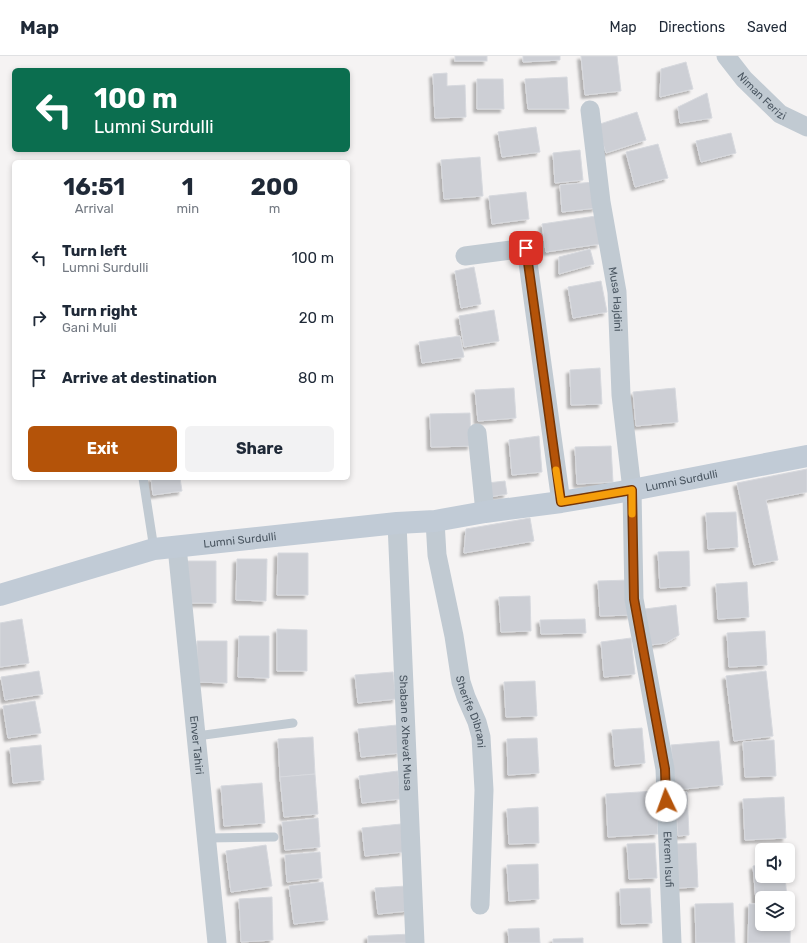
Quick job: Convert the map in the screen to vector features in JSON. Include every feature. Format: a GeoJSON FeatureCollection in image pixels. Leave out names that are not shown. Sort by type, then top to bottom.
{"type":"FeatureCollection","features":[{"type":"Feature","properties":{"kind":"street","name":"Niman Ferizi"},"geometry":{"type":"LineString","coordinates":[[726,56],[744,79],[780,114],[807,127]]}},
{"type":"Feature","properties":{"kind":"street","name":"Musa Hajdini"},"geometry":{"type":"LineString","coordinates":[[590,110],[601,202],[617,292],[621,395],[632,490]]}},
{"type":"Feature","properties":{"kind":"street"},"geometry":{"type":"LineString","coordinates":[[465,256],[526,248],[561,502]]}},
{"type":"Feature","properties":{"kind":"street"},"geometry":{"type":"LineString","coordinates":[[477,434],[485,512]]}},
{"type":"Feature","properties":{"kind":"street","name":"Lumni Surdulli"},"geometry":{"type":"LineString","coordinates":[[0,595],[154,549],[397,523],[435,521],[632,490],[807,456]]}},
{"type":"Feature","properties":{"kind":"street","name":"Ekrem Isufi"},"geometry":{"type":"LineString","coordinates":[[632,490],[634,599],[665,769],[672,943]]}},
{"type":"Feature","properties":{"kind":"street","name":"Sherife Dibrani"},"geometry":{"type":"LineString","coordinates":[[435,521],[437,555],[454,636],[461,682],[478,722],[481,737],[484,790],[480,905]]}},
{"type":"Feature","properties":{"kind":"street","name":"Shaban e Xhevat Musa"},"geometry":{"type":"LineString","coordinates":[[397,523],[415,943]]}},
{"type":"Feature","properties":{"kind":"street","name":"Enver Tahiri"},"geometry":{"type":"LineString","coordinates":[[177,547],[217,943]]}},
{"type":"Feature","properties":{"kind":"lane"},"geometry":{"type":"LineString","coordinates":[[143,480],[154,549]]}},
{"type":"Feature","properties":{"kind":"lane"},"geometry":{"type":"LineString","coordinates":[[196,736],[294,723]]}},
{"type":"Feature","properties":{"kind":"lane"},"geometry":{"type":"LineString","coordinates":[[207,838],[274,837]]}},
{"type":"Feature","properties":{"kind":"building"},"geometry":{"type":"Polygon","coordinates":[[[455,56],[487,56],[487,61],[455,61],[455,56]]]}},
{"type":"Feature","properties":{"kind":"building"},"geometry":{"type":"Polygon","coordinates":[[[523,56],[560,56],[560,60],[523,62],[523,56]]]}},
{"type":"Feature","properties":{"kind":"building"},"geometry":{"type":"Polygon","coordinates":[[[581,56],[617,56],[621,91],[585,95],[581,56]]]}},
{"type":"Feature","properties":{"kind":"building"},"geometry":{"type":"Polygon","coordinates":[[[686,62],[693,89],[660,97],[661,69],[686,62]]]}},
{"type":"Feature","properties":{"kind":"building"},"geometry":{"type":"Polygon","coordinates":[[[447,73],[447,86],[465,85],[466,117],[435,118],[433,74],[447,73]]]}},
{"type":"Feature","properties":{"kind":"building"},"geometry":{"type":"Polygon","coordinates":[[[567,77],[569,109],[528,109],[525,79],[567,77]]]}},
{"type":"Feature","properties":{"kind":"building"},"geometry":{"type":"Polygon","coordinates":[[[477,79],[503,79],[504,109],[477,109],[477,79]]]}},
{"type":"Feature","properties":{"kind":"building"},"geometry":{"type":"Polygon","coordinates":[[[707,93],[712,118],[680,123],[678,107],[707,93]]]}},
{"type":"Feature","properties":{"kind":"building"},"geometry":{"type":"Polygon","coordinates":[[[637,112],[646,140],[606,153],[597,125],[637,112]]]}},
{"type":"Feature","properties":{"kind":"building"},"geometry":{"type":"Polygon","coordinates":[[[536,127],[540,152],[502,157],[498,132],[536,127]]]}},
{"type":"Feature","properties":{"kind":"building"},"geometry":{"type":"Polygon","coordinates":[[[731,133],[736,153],[701,162],[696,141],[731,133]]]}},
{"type":"Feature","properties":{"kind":"building"},"geometry":{"type":"Polygon","coordinates":[[[658,144],[668,178],[635,187],[626,152],[658,144]]]}},
{"type":"Feature","properties":{"kind":"building"},"geometry":{"type":"Polygon","coordinates":[[[580,150],[583,180],[555,183],[553,153],[580,150]]]}},
{"type":"Feature","properties":{"kind":"building"},"geometry":{"type":"Polygon","coordinates":[[[480,157],[483,196],[444,199],[441,160],[480,157]]]}},
{"type":"Feature","properties":{"kind":"building"},"geometry":{"type":"Polygon","coordinates":[[[594,182],[596,208],[562,212],[560,185],[594,182]]]}},
{"type":"Feature","properties":{"kind":"building"},"geometry":{"type":"Polygon","coordinates":[[[526,192],[529,219],[492,224],[489,196],[526,192]]]}},
{"type":"Feature","properties":{"kind":"building"},"geometry":{"type":"Polygon","coordinates":[[[596,216],[600,244],[546,252],[542,224],[596,216]]]}},
{"type":"Feature","properties":{"kind":"building"},"geometry":{"type":"Polygon","coordinates":[[[590,249],[594,264],[559,274],[559,257],[590,249]]]}},
{"type":"Feature","properties":{"kind":"building"},"geometry":{"type":"Polygon","coordinates":[[[474,267],[481,304],[461,308],[455,271],[474,267]]]}},
{"type":"Feature","properties":{"kind":"building"},"geometry":{"type":"Polygon","coordinates":[[[601,281],[607,312],[573,318],[568,287],[601,281]]]}},
{"type":"Feature","properties":{"kind":"building"},"geometry":{"type":"Polygon","coordinates":[[[494,310],[499,341],[464,347],[459,316],[494,310]]]}},
{"type":"Feature","properties":{"kind":"building"},"geometry":{"type":"Polygon","coordinates":[[[460,336],[464,357],[422,363],[419,342],[460,336]]]}},
{"type":"Feature","properties":{"kind":"building"},"geometry":{"type":"Polygon","coordinates":[[[600,368],[602,404],[571,405],[570,370],[600,368]]]}},
{"type":"Feature","properties":{"kind":"building"},"geometry":{"type":"Polygon","coordinates":[[[514,388],[516,418],[478,421],[475,390],[514,388]]]}},
{"type":"Feature","properties":{"kind":"building"},"geometry":{"type":"Polygon","coordinates":[[[675,388],[678,422],[636,426],[633,392],[675,388]]]}},
{"type":"Feature","properties":{"kind":"building"},"geometry":{"type":"Polygon","coordinates":[[[470,413],[471,446],[431,447],[430,414],[470,413]]]}},
{"type":"Feature","properties":{"kind":"building"},"geometry":{"type":"Polygon","coordinates":[[[539,436],[542,472],[512,475],[509,440],[539,436]]]}},
{"type":"Feature","properties":{"kind":"building"},"geometry":{"type":"Polygon","coordinates":[[[611,446],[613,482],[577,484],[575,447],[611,446]]]}},
{"type":"Feature","properties":{"kind":"building"},"geometry":{"type":"Polygon","coordinates":[[[807,469],[807,492],[766,500],[778,560],[754,565],[737,483],[807,469]]]}},
{"type":"Feature","properties":{"kind":"building"},"geometry":{"type":"Polygon","coordinates":[[[151,480],[180,480],[182,491],[153,495],[151,480]]]}},
{"type":"Feature","properties":{"kind":"building"},"geometry":{"type":"Polygon","coordinates":[[[505,481],[507,494],[489,497],[487,483],[505,481]]]}},
{"type":"Feature","properties":{"kind":"building"},"geometry":{"type":"Polygon","coordinates":[[[736,512],[738,547],[708,549],[706,513],[736,512]]]}},
{"type":"Feature","properties":{"kind":"building"},"geometry":{"type":"Polygon","coordinates":[[[530,518],[534,541],[464,553],[466,529],[530,518]]]}},
{"type":"Feature","properties":{"kind":"building"},"geometry":{"type":"Polygon","coordinates":[[[689,551],[690,586],[660,588],[658,552],[689,551]]]}},
{"type":"Feature","properties":{"kind":"building"},"geometry":{"type":"Polygon","coordinates":[[[278,553],[308,553],[308,595],[277,595],[278,553]]]}},
{"type":"Feature","properties":{"kind":"building"},"geometry":{"type":"Polygon","coordinates":[[[237,559],[267,559],[266,601],[236,600],[237,559]]]}},
{"type":"Feature","properties":{"kind":"building"},"geometry":{"type":"Polygon","coordinates":[[[186,561],[216,561],[216,603],[185,603],[186,561]]]}},
{"type":"Feature","properties":{"kind":"building"},"geometry":{"type":"Polygon","coordinates":[[[629,580],[631,615],[600,616],[598,581],[629,580]]]}},
{"type":"Feature","properties":{"kind":"building"},"geometry":{"type":"Polygon","coordinates":[[[747,582],[749,617],[718,619],[716,584],[747,582]]]}},
{"type":"Feature","properties":{"kind":"building"},"geometry":{"type":"Polygon","coordinates":[[[530,596],[531,631],[501,632],[499,597],[530,596]]]}},
{"type":"Feature","properties":{"kind":"building"},"geometry":{"type":"Polygon","coordinates":[[[676,605],[679,635],[666,643],[650,645],[645,609],[676,605]]]}},
{"type":"Feature","properties":{"kind":"building"},"geometry":{"type":"Polygon","coordinates":[[[22,619],[29,663],[0,667],[0,623],[22,619]]]}},
{"type":"Feature","properties":{"kind":"building"},"geometry":{"type":"Polygon","coordinates":[[[585,619],[586,633],[541,634],[540,620],[585,619]]]}},
{"type":"Feature","properties":{"kind":"building"},"geometry":{"type":"Polygon","coordinates":[[[277,629],[307,630],[307,671],[277,671],[277,629]]]}},
{"type":"Feature","properties":{"kind":"building"},"geometry":{"type":"Polygon","coordinates":[[[765,631],[767,665],[729,667],[727,633],[765,631]]]}},
{"type":"Feature","properties":{"kind":"building"},"geometry":{"type":"Polygon","coordinates":[[[239,636],[269,636],[269,678],[238,677],[239,636]]]}},
{"type":"Feature","properties":{"kind":"building"},"geometry":{"type":"Polygon","coordinates":[[[631,638],[635,674],[604,677],[601,642],[631,638]]]}},
{"type":"Feature","properties":{"kind":"building"},"geometry":{"type":"Polygon","coordinates":[[[197,641],[227,641],[227,683],[197,682],[197,641]]]}},
{"type":"Feature","properties":{"kind":"building"},"geometry":{"type":"Polygon","coordinates":[[[39,671],[43,694],[5,700],[1,677],[39,671]]]}},
{"type":"Feature","properties":{"kind":"building"},"geometry":{"type":"Polygon","coordinates":[[[766,671],[773,736],[734,741],[726,676],[766,671]]]}},
{"type":"Feature","properties":{"kind":"building"},"geometry":{"type":"Polygon","coordinates":[[[393,672],[396,699],[358,703],[355,675],[393,672]]]}},
{"type":"Feature","properties":{"kind":"building"},"geometry":{"type":"Polygon","coordinates":[[[535,681],[537,716],[506,717],[504,682],[535,681]]]}},
{"type":"Feature","properties":{"kind":"building"},"geometry":{"type":"Polygon","coordinates":[[[35,701],[41,733],[8,738],[3,706],[35,701]]]}},
{"type":"Feature","properties":{"kind":"building"},"geometry":{"type":"Polygon","coordinates":[[[397,725],[400,753],[361,757],[358,729],[397,725]]]}},
{"type":"Feature","properties":{"kind":"building"},"geometry":{"type":"Polygon","coordinates":[[[642,728],[645,763],[615,766],[612,730],[642,728]]]}},
{"type":"Feature","properties":{"kind":"building"},"geometry":{"type":"Polygon","coordinates":[[[313,737],[315,774],[280,777],[278,739],[313,737]]]}},
{"type":"Feature","properties":{"kind":"building"},"geometry":{"type":"Polygon","coordinates":[[[537,738],[539,773],[508,775],[507,739],[537,738]]]}},
{"type":"Feature","properties":{"kind":"building"},"geometry":{"type":"Polygon","coordinates":[[[774,740],[776,776],[745,777],[743,742],[774,740]]]}},
{"type":"Feature","properties":{"kind":"building"},"geometry":{"type":"Polygon","coordinates":[[[719,741],[723,785],[675,790],[671,745],[719,741]]]}},
{"type":"Feature","properties":{"kind":"building"},"geometry":{"type":"Polygon","coordinates":[[[41,745],[44,780],[13,783],[10,748],[41,745]]]}},
{"type":"Feature","properties":{"kind":"building"},"geometry":{"type":"Polygon","coordinates":[[[398,771],[400,799],[362,803],[359,776],[398,771]]]}},
{"type":"Feature","properties":{"kind":"building"},"geometry":{"type":"Polygon","coordinates":[[[315,774],[318,814],[284,817],[280,777],[315,774]]]}},
{"type":"Feature","properties":{"kind":"building"},"geometry":{"type":"Polygon","coordinates":[[[262,783],[265,823],[224,826],[221,786],[262,783]]]}},
{"type":"Feature","properties":{"kind":"building"},"geometry":{"type":"Polygon","coordinates":[[[656,791],[658,834],[608,837],[606,794],[656,791]]]}},
{"type":"Feature","properties":{"kind":"building"},"geometry":{"type":"Polygon","coordinates":[[[687,792],[689,835],[678,836],[675,793],[687,792]]]}},
{"type":"Feature","properties":{"kind":"building"},"geometry":{"type":"Polygon","coordinates":[[[784,797],[786,838],[745,840],[743,799],[784,797]]]}},
{"type":"Feature","properties":{"kind":"building"},"geometry":{"type":"Polygon","coordinates":[[[538,807],[539,843],[509,844],[507,809],[538,807]]]}},
{"type":"Feature","properties":{"kind":"building"},"geometry":{"type":"Polygon","coordinates":[[[318,818],[320,847],[285,850],[282,822],[318,818]]]}},
{"type":"Feature","properties":{"kind":"building"},"geometry":{"type":"Polygon","coordinates":[[[401,824],[403,852],[365,856],[362,828],[401,824]]]}},
{"type":"Feature","properties":{"kind":"building"},"geometry":{"type":"Polygon","coordinates":[[[655,843],[657,878],[629,879],[627,844],[655,843]]]}},
{"type":"Feature","properties":{"kind":"building"},"geometry":{"type":"Polygon","coordinates":[[[696,843],[698,887],[677,888],[675,844],[696,843]]]}},
{"type":"Feature","properties":{"kind":"building"},"geometry":{"type":"Polygon","coordinates":[[[266,845],[272,886],[231,892],[226,851],[266,845]]]}},
{"type":"Feature","properties":{"kind":"building"},"geometry":{"type":"Polygon","coordinates":[[[320,852],[322,878],[287,882],[285,855],[320,852]]]}},
{"type":"Feature","properties":{"kind":"building"},"geometry":{"type":"Polygon","coordinates":[[[538,864],[539,899],[509,901],[507,865],[538,864]]]}},
{"type":"Feature","properties":{"kind":"building"},"geometry":{"type":"Polygon","coordinates":[[[753,866],[755,866],[755,883],[786,883],[786,891],[755,891],[753,866]]]}},
{"type":"Feature","properties":{"kind":"building"},"geometry":{"type":"Polygon","coordinates":[[[323,882],[328,920],[294,924],[289,886],[323,882]]]}},
{"type":"Feature","properties":{"kind":"building"},"geometry":{"type":"Polygon","coordinates":[[[406,886],[408,911],[378,914],[375,888],[406,886]]]}},
{"type":"Feature","properties":{"kind":"building"},"geometry":{"type":"Polygon","coordinates":[[[650,888],[652,923],[621,924],[620,889],[650,888]]]}},
{"type":"Feature","properties":{"kind":"building"},"geometry":{"type":"Polygon","coordinates":[[[272,897],[273,940],[241,942],[239,899],[272,897]]]}},
{"type":"Feature","properties":{"kind":"building"},"geometry":{"type":"Polygon","coordinates":[[[733,903],[735,943],[696,943],[695,904],[733,903]]]}},
{"type":"Feature","properties":{"kind":"building"},"geometry":{"type":"Polygon","coordinates":[[[749,904],[755,904],[755,931],[790,931],[790,943],[748,943],[749,904]]]}},
{"type":"Feature","properties":{"kind":"building"},"geometry":{"type":"Polygon","coordinates":[[[539,928],[540,943],[509,943],[508,929],[539,928]]]}},
{"type":"Feature","properties":{"kind":"building"},"geometry":{"type":"Polygon","coordinates":[[[411,934],[411,943],[368,943],[368,936],[411,934]]]}},
{"type":"Feature","properties":{"kind":"building"},"geometry":{"type":"Polygon","coordinates":[[[583,938],[583,943],[553,943],[553,939],[583,938]]]}},
{"type":"Feature","properties":{"kind":"slow traffic"},"geometry":{"type":"LineString","coordinates":[[556,470],[561,502],[632,490],[632,514]]}},
{"type":"Feature","properties":{"kind":"route"},"geometry":{"type":"LineString","coordinates":[[526,248],[561,502],[632,490],[634,599],[665,769],[666,801]]}}]}
